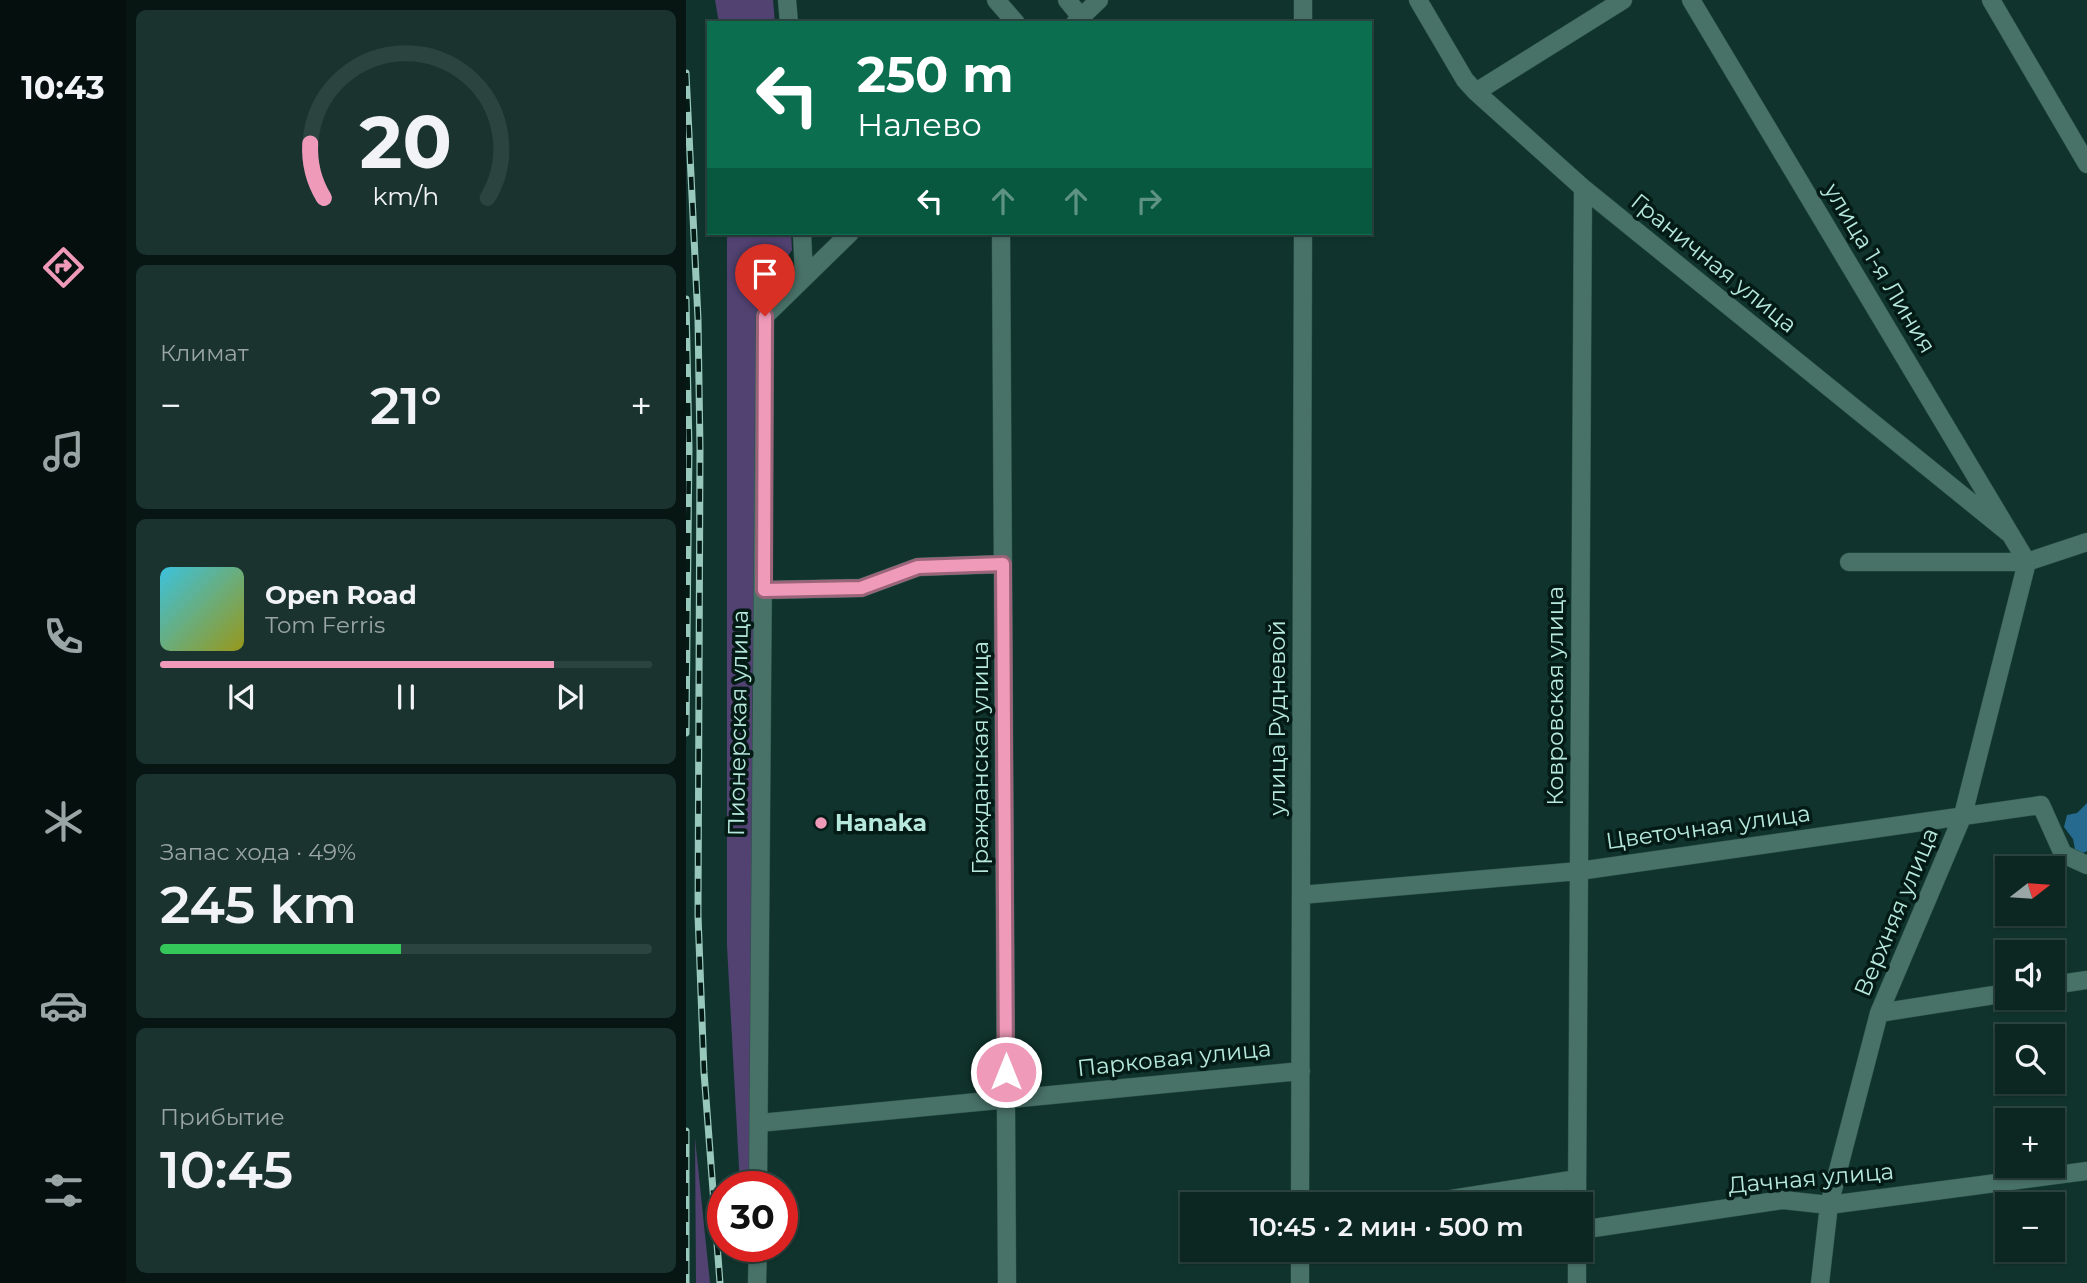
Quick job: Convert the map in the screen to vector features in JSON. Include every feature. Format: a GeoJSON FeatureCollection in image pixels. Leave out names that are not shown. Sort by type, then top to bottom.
{"type":"FeatureCollection","features":[{"type":"Feature","properties":{"kind":"street"},"geometry":{"type":"LineString","coordinates":[[787,0],[789,21]]}},
{"type":"Feature","properties":{"kind":"street"},"geometry":{"type":"LineString","coordinates":[[996,0],[1014,21]]}},
{"type":"Feature","properties":{"kind":"street"},"geometry":{"type":"LineString","coordinates":[[1066,0],[1078,20],[1099,0]]}},
{"type":"Feature","properties":{"kind":"street"},"geometry":{"type":"LineString","coordinates":[[1303,0],[1303,21]]}},
{"type":"Feature","properties":{"kind":"street","name":"Граничная улица"},"geometry":{"type":"LineString","coordinates":[[1418,0],[1465,79],[1476,92],[1583,188],[2010,534]]}},
{"type":"Feature","properties":{"kind":"street"},"geometry":{"type":"LineString","coordinates":[[1476,92],[1623,0]]}},
{"type":"Feature","properties":{"kind":"street","name":"улица 1-я Линия"},"geometry":{"type":"LineString","coordinates":[[1691,0],[2027,562]]}},
{"type":"Feature","properties":{"kind":"street"},"geometry":{"type":"LineString","coordinates":[[1991,0],[2087,164]]}},
{"type":"Feature","properties":{"kind":"street","name":"Ковровская улица"},"geometry":{"type":"LineString","coordinates":[[1577,1192],[1583,188]]}},
{"type":"Feature","properties":{"kind":"street"},"geometry":{"type":"LineString","coordinates":[[802,235],[804,276]]}},
{"type":"Feature","properties":{"kind":"street"},"geometry":{"type":"LineString","coordinates":[[804,276],[848,235]]}},
{"type":"Feature","properties":{"kind":"street","name":"Гражданская улица"},"geometry":{"type":"LineString","coordinates":[[1001,235],[1007,1283]]}},
{"type":"Feature","properties":{"kind":"street","name":"улица Рудневой"},"geometry":{"type":"LineString","coordinates":[[1300,1192],[1303,235]]}},
{"type":"Feature","properties":{"kind":"street","name":"Пионерская улица"},"geometry":{"type":"LineString","coordinates":[[758,1171],[765,316],[804,276]]}},
{"type":"Feature","properties":{"kind":"street"},"geometry":{"type":"LineString","coordinates":[[1849,562],[2027,562],[2087,542]]}},
{"type":"Feature","properties":{"kind":"street","name":"Верхняя улица"},"geometry":{"type":"LineString","coordinates":[[1819,1283],[1829,1205],[1879,1013],[1964,816],[2027,562]]}},
{"type":"Feature","properties":{"kind":"street"},"geometry":{"type":"LineString","coordinates":[[764,590],[861,588],[918,567],[1003,564]]}},
{"type":"Feature","properties":{"kind":"street","name":"Цветочная улица"},"geometry":{"type":"LineString","coordinates":[[1301,895],[1579,870],[2041,805],[2063,854],[2087,865]]}},
{"type":"Feature","properties":{"kind":"street"},"geometry":{"type":"LineString","coordinates":[[2065,983],[2087,980]]}},
{"type":"Feature","properties":{"kind":"street"},"geometry":{"type":"LineString","coordinates":[[1879,1013],[1995,995]]}},
{"type":"Feature","properties":{"kind":"street","name":"Парковая улица"},"geometry":{"type":"LineString","coordinates":[[759,1123],[1301,1071]]}},
{"type":"Feature","properties":{"kind":"street","name":"Дачная улица"},"geometry":{"type":"LineString","coordinates":[[1593,1228],[1783,1200],[1829,1205],[2087,1171]]}},
{"type":"Feature","properties":{"kind":"street"},"geometry":{"type":"LineString","coordinates":[[1495,1192],[1577,1179]]}},
{"type":"Feature","properties":{"kind":"street"},"geometry":{"type":"LineString","coordinates":[[757,1283],[758,1262]]}},
{"type":"Feature","properties":{"kind":"street"},"geometry":{"type":"LineString","coordinates":[[1300,1262],[1300,1283]]}},
{"type":"Feature","properties":{"kind":"street"},"geometry":{"type":"LineString","coordinates":[[1577,1262],[1577,1283]]}},
{"type":"Feature","properties":{"kind":"shaded area"},"geometry":{"type":"Polygon","coordinates":[[[715,0],[773,0],[775,21],[719,21],[715,0]]]}},
{"type":"Feature","properties":{"kind":"shaded area"},"geometry":{"type":"Polygon","coordinates":[[[727,235],[791,235],[792,250],[758,300],[752,739],[752,1171],[739,1171],[727,946],[727,235]]]}},
{"type":"Feature","properties":{"kind":"shaded area"},"geometry":{"type":"Polygon","coordinates":[[[695,1138],[710,1283],[696,1283],[695,1138]]]}},
{"type":"Feature","properties":{"kind":"water"},"geometry":{"type":"Polygon","coordinates":[[[2087,803],[2087,851],[2081,854],[2075,849],[2073,839],[2064,827],[2067,815],[2077,813],[2087,803]]]}},
{"type":"Feature","properties":{"kind":"railway"},"geometry":{"type":"LineString","coordinates":[[686,73],[698,319],[700,449],[698,915],[704,1072],[720,1283]]}},
{"type":"Feature","properties":{"kind":"railway"},"geometry":{"type":"LineString","coordinates":[[686,299],[689,448],[686,733]]}},
{"type":"Feature","properties":{"kind":"railway"},"geometry":{"type":"LineString","coordinates":[[686,1131],[686,1283]]}},
{"type":"Feature","properties":{"kind":"place","name":"Hanaka"},"geometry":{"type":"Point","coordinates":[821,823]}},
{"type":"Feature","properties":{"kind":"route"},"geometry":{"type":"LineString","coordinates":[[765,316],[764,590],[861,588],[918,567],[1003,564],[1006,1072]]}}]}
